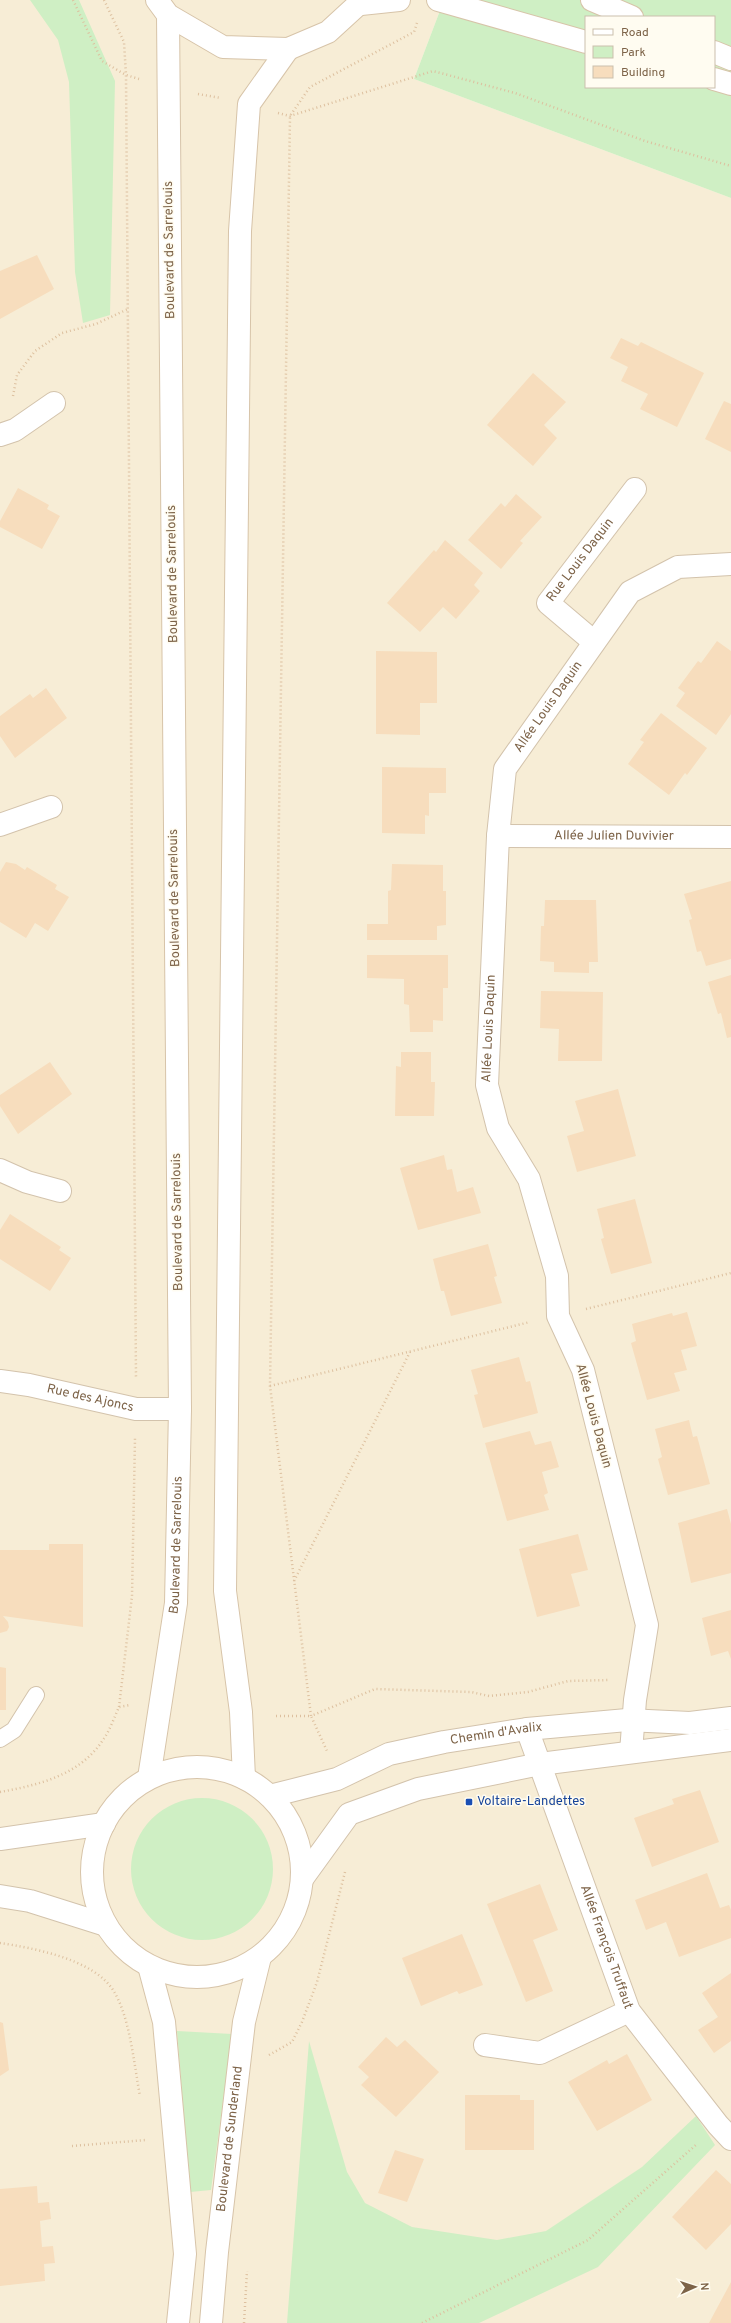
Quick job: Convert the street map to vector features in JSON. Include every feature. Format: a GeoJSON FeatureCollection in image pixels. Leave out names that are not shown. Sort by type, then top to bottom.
{"type":"FeatureCollection","features":[{"type":"Feature","properties":{"kind":"main road"},"geometry":{"type":"LineString","coordinates":[[162,8],[223,47],[288,49],[328,32],[362,2],[399,0]]}},
{"type":"Feature","properties":{"kind":"main road"},"geometry":{"type":"LineString","coordinates":[[438,0],[585,42]]}},
{"type":"Feature","properties":{"kind":"main road"},"geometry":{"type":"LineString","coordinates":[[592,0],[630,16]]}},
{"type":"Feature","properties":{"kind":"main road","name":"Boulevard de Sarrelouis"},"geometry":{"type":"LineString","coordinates":[[149,1778],[176,1603],[180,1409],[168,88],[162,8]]}},
{"type":"Feature","properties":{"kind":"main road"},"geometry":{"type":"LineString","coordinates":[[244,1778],[241,1712],[225,1591],[240,231],[249,104],[288,49]]}},
{"type":"Feature","properties":{"kind":"main road"},"geometry":{"type":"LineString","coordinates":[[715,52],[731,59]]}},
{"type":"Feature","properties":{"kind":"main road"},"geometry":{"type":"LineString","coordinates":[[715,79],[731,84]]}},
{"type":"Feature","properties":{"kind":"main road"},"geometry":{"type":"LineString","coordinates":[[7,432],[54,403]]}},
{"type":"Feature","properties":{"kind":"main road","name":"Rue Louis Daquin"},"geometry":{"type":"LineString","coordinates":[[594,642],[548,602],[635,489]]}},
{"type":"Feature","properties":{"kind":"main road","name":"Allée Louis Daquin"},"geometry":{"type":"LineString","coordinates":[[631,1752],[633,1720],[647,1625],[583,1370],[558,1316],[557,1276],[529,1180],[498,1128],[487,1085],[498,836],[505,769],[630,592],[678,567],[731,564]]}},
{"type":"Feature","properties":{"kind":"main road"},"geometry":{"type":"LineString","coordinates":[[0,824],[51,807]]}},
{"type":"Feature","properties":{"kind":"main road","name":"Allée Julien Duvivier"},"geometry":{"type":"LineString","coordinates":[[498,836],[731,837]]}},
{"type":"Feature","properties":{"kind":"main road"},"geometry":{"type":"LineString","coordinates":[[0,1170],[27,1182],[60,1191]]}},
{"type":"Feature","properties":{"kind":"main road","name":"Rue des Ajoncs"},"geometry":{"type":"LineString","coordinates":[[0,1381],[29,1385],[136,1409],[180,1409]]}},
{"type":"Feature","properties":{"kind":"main road","name":"Chemin d'Avalix"},"geometry":{"type":"LineString","coordinates":[[270,1796],[337,1779],[389,1754],[444,1742],[527,1729],[633,1720],[690,1723],[731,1718]]}},
{"type":"Feature","properties":{"kind":"main road","name":"Allée François Truffaut"},"geometry":{"type":"LineString","coordinates":[[527,1729],[629,2011],[724,2132]]}},
{"type":"Feature","properties":{"kind":"main road"},"geometry":{"type":"LineString","coordinates":[[302,1879],[349,1814],[418,1789],[540,1764],[731,1740]]}},
{"type":"Feature","properties":{"kind":"main road"},"geometry":{"type":"LineString","coordinates":[[180,1768],[213,1768],[244,1778],[270,1796],[289,1821],[300,1849],[302,1879],[296,1909],[281,1936],[260,1957],[234,1971],[206,1977],[176,1976],[150,1966],[125,1949],[106,1925],[94,1892],[93,1858],[104,1824],[123,1798],[149,1778],[180,1768]]}},
{"type":"Feature","properties":{"kind":"main road"},"geometry":{"type":"LineString","coordinates":[[0,1839],[104,1824]]}},
{"type":"Feature","properties":{"kind":"main road"},"geometry":{"type":"LineString","coordinates":[[0,1896],[30,1901],[106,1925]]}},
{"type":"Feature","properties":{"kind":"main road","name":"Boulevard de Sunderland"},"geometry":{"type":"LineString","coordinates":[[211,2323],[217,2252],[244,2022],[260,1957]]}},
{"type":"Feature","properties":{"kind":"main road"},"geometry":{"type":"LineString","coordinates":[[150,1966],[164,2022],[185,2254],[178,2323]]}},
{"type":"Feature","properties":{"kind":"main road"},"geometry":{"type":"LineString","coordinates":[[485,2045],[540,2053],[629,2011]]}},
{"type":"Feature","properties":{"kind":"lane"},"geometry":{"type":"LineString","coordinates":[[0,1739],[14,1730],[36,1695]]}},
{"type":"Feature","properties":{"kind":"path"},"geometry":{"type":"LineString","coordinates":[[73,0],[102,61],[126,75],[168,88],[249,104],[290,116],[433,71],[514,93],[645,142],[731,166]]}},
{"type":"Feature","properties":{"kind":"path"},"geometry":{"type":"LineString","coordinates":[[0,1792],[30,1787],[61,1776],[86,1760],[104,1740],[120,1707],[132,1596],[136,1409],[126,75],[124,42],[104,0]]}},
{"type":"Feature","properties":{"kind":"path"},"geometry":{"type":"LineString","coordinates":[[329,1757],[323,1739],[311,1716],[270,1386],[290,116],[310,87],[414,32],[419,19]]}},
{"type":"Feature","properties":{"kind":"path"},"geometry":{"type":"LineString","coordinates":[[7,432],[10,408],[18,375],[35,352],[62,334],[96,324],[128,308]]}},
{"type":"Feature","properties":{"kind":"path"},"geometry":{"type":"LineString","coordinates":[[270,1386],[731,1273]]}},
{"type":"Feature","properties":{"kind":"path"},"geometry":{"type":"LineString","coordinates":[[294,1581],[410,1352]]}},
{"type":"Feature","properties":{"kind":"path"},"geometry":{"type":"LineString","coordinates":[[276,1716],[311,1716],[375,1689],[471,1692],[489,1696],[528,1692],[568,1682],[638,1682]]}},
{"type":"Feature","properties":{"kind":"path"},"geometry":{"type":"LineString","coordinates":[[120,1707],[134,1705]]}},
{"type":"Feature","properties":{"kind":"path"},"geometry":{"type":"LineString","coordinates":[[302,2022],[318,1982],[345,1871]]}},
{"type":"Feature","properties":{"kind":"path"},"geometry":{"type":"LineString","coordinates":[[0,1943],[56,1956],[83,1965],[113,1990],[124,2015]]}},
{"type":"Feature","properties":{"kind":"path"},"geometry":{"type":"LineString","coordinates":[[422,2323],[588,2240],[724,2132]]}},
{"type":"Feature","properties":{"kind":"path"},"geometry":{"type":"LineString","coordinates":[[72,2146],[148,2140]]}},
{"type":"Feature","properties":{"kind":"shaded area"},"geometry":{"type":"Polygon","coordinates":[[[0,0],[444,0],[414,79],[731,198],[731,2323],[0,2323],[0,0]]]}},
{"type":"Feature","properties":{"kind":"green space"},"geometry":{"type":"Polygon","coordinates":[[[30,0],[79,0],[115,81],[110,315],[83,323],[75,272],[69,82],[58,40],[30,0]]]}},
{"type":"Feature","properties":{"kind":"green space"},"geometry":{"type":"Polygon","coordinates":[[[444,0],[731,0],[731,198],[414,79],[444,0]]]}},
{"type":"Feature","properties":{"kind":"green space"},"geometry":{"type":"Polygon","coordinates":[[[209,1798],[236,1806],[253,1818],[268,1842],[272,1855],[272,1883],[268,1896],[253,1920],[229,1935],[216,1939],[195,1940],[168,1932],[151,1920],[136,1896],[132,1883],[131,1862],[139,1835],[151,1818],[175,1803],[188,1799],[209,1798]]]}},
{"type":"Feature","properties":{"kind":"green space"},"geometry":{"type":"Polygon","coordinates":[[[177,2031],[232,2034],[211,2190],[190,2192],[177,2031]]]}},
{"type":"Feature","properties":{"kind":"green space"},"geometry":{"type":"Polygon","coordinates":[[[309,2041],[347,2172],[365,2203],[412,2227],[497,2240],[546,2231],[642,2167],[696,2116],[715,2145],[598,2267],[479,2323],[287,2323],[309,2041]]]}},
{"type":"Feature","properties":{"kind":"building"},"geometry":{"type":"Polygon","coordinates":[[[37,255],[54,289],[0,319],[0,271],[37,255]]]}},
{"type":"Feature","properties":{"kind":"building"},"geometry":{"type":"Polygon","coordinates":[[[621,338],[638,346],[641,342],[704,373],[677,427],[640,409],[648,394],[621,381],[628,367],[610,358],[621,338]]]}},
{"type":"Feature","properties":{"kind":"building"},"geometry":{"type":"Polygon","coordinates":[[[533,373],[566,402],[544,425],[557,438],[533,466],[487,425],[533,373]]]}},
{"type":"Feature","properties":{"kind":"building"},"geometry":{"type":"Polygon","coordinates":[[[724,401],[731,404],[731,452],[705,439],[724,401]]]}},
{"type":"Feature","properties":{"kind":"building"},"geometry":{"type":"Polygon","coordinates":[[[18,488],[49,505],[47,509],[60,516],[42,549],[0,527],[0,521],[18,488]]]}},
{"type":"Feature","properties":{"kind":"building"},"geometry":{"type":"Polygon","coordinates":[[[516,494],[542,517],[520,541],[523,543],[501,569],[468,540],[501,503],[505,507],[516,494]]]}},
{"type":"Feature","properties":{"kind":"building"},"geometry":{"type":"Polygon","coordinates":[[[445,540],[483,573],[474,585],[480,591],[456,619],[443,607],[420,632],[387,603],[434,550],[436,552],[445,540]]]}},
{"type":"Feature","properties":{"kind":"building"},"geometry":{"type":"Polygon","coordinates":[[[717,641],[731,651],[731,714],[716,735],[676,706],[685,693],[678,688],[698,661],[701,663],[717,641]]]}},
{"type":"Feature","properties":{"kind":"building"},"geometry":{"type":"Polygon","coordinates":[[[376,651],[437,652],[437,703],[420,703],[420,735],[376,734],[376,651]]]}},
{"type":"Feature","properties":{"kind":"building"},"geometry":{"type":"Polygon","coordinates":[[[46,688],[67,718],[15,758],[0,736],[0,716],[30,694],[33,698],[46,688]]]}},
{"type":"Feature","properties":{"kind":"building"},"geometry":{"type":"Polygon","coordinates":[[[661,713],[707,748],[687,775],[685,773],[669,795],[628,764],[644,742],[640,740],[661,713]]]}},
{"type":"Feature","properties":{"kind":"building"},"geometry":{"type":"Polygon","coordinates":[[[382,767],[446,768],[446,793],[429,793],[429,816],[425,815],[425,834],[382,833],[382,767]]]}},
{"type":"Feature","properties":{"kind":"building"},"geometry":{"type":"Polygon","coordinates":[[[6,862],[16,864],[25,870],[27,867],[57,885],[55,889],[69,897],[48,931],[35,923],[26,938],[0,922],[0,872],[6,862]]]}},
{"type":"Feature","properties":{"kind":"building"},"geometry":{"type":"Polygon","coordinates":[[[392,864],[443,865],[443,891],[446,891],[446,925],[437,926],[437,940],[367,940],[367,924],[388,924],[388,891],[391,890],[392,864]]]}},
{"type":"Feature","properties":{"kind":"building"},"geometry":{"type":"Polygon","coordinates":[[[731,881],[731,959],[706,966],[701,951],[697,952],[689,920],[692,919],[684,894],[731,881]]]}},
{"type":"Feature","properties":{"kind":"building"},"geometry":{"type":"Polygon","coordinates":[[[545,900],[596,900],[598,962],[589,962],[589,973],[554,972],[554,962],[540,961],[541,926],[544,926],[545,900]]]}},
{"type":"Feature","properties":{"kind":"building"},"geometry":{"type":"Polygon","coordinates":[[[367,955],[448,955],[448,988],[443,988],[443,1021],[433,1020],[433,1032],[410,1032],[409,1005],[404,1004],[404,979],[367,978],[367,955]]]}},
{"type":"Feature","properties":{"kind":"building"},"geometry":{"type":"Polygon","coordinates":[[[731,975],[731,1037],[727,1038],[721,1013],[718,1014],[708,982],[731,975]]]}},
{"type":"Feature","properties":{"kind":"building"},"geometry":{"type":"Polygon","coordinates":[[[541,991],[603,992],[602,1061],[558,1061],[559,1029],[540,1028],[541,991]]]}},
{"type":"Feature","properties":{"kind":"building"},"geometry":{"type":"Polygon","coordinates":[[[401,1052],[431,1052],[431,1082],[435,1082],[434,1116],[395,1116],[396,1066],[401,1067],[401,1052]]]}},
{"type":"Feature","properties":{"kind":"building"},"geometry":{"type":"Polygon","coordinates":[[[50,1062],[72,1094],[18,1134],[0,1106],[0,1095],[50,1062]]]}},
{"type":"Feature","properties":{"kind":"building"},"geometry":{"type":"Polygon","coordinates":[[[618,1089],[636,1156],[577,1172],[567,1136],[584,1131],[575,1101],[618,1089]]]}},
{"type":"Feature","properties":{"kind":"building"},"geometry":{"type":"Polygon","coordinates":[[[444,1155],[447,1170],[452,1169],[457,1192],[473,1187],[481,1213],[418,1230],[400,1168],[444,1155]]]}},
{"type":"Feature","properties":{"kind":"building"},"geometry":{"type":"Polygon","coordinates":[[[635,1199],[652,1263],[611,1274],[601,1239],[604,1238],[597,1209],[635,1199]]]}},
{"type":"Feature","properties":{"kind":"building"},"geometry":{"type":"Polygon","coordinates":[[[10,1214],[61,1247],[59,1250],[71,1258],[50,1291],[0,1259],[0,1230],[10,1214]]]}},
{"type":"Feature","properties":{"kind":"building"},"geometry":{"type":"Polygon","coordinates":[[[488,1244],[497,1276],[494,1277],[502,1303],[451,1316],[444,1291],[441,1291],[433,1259],[488,1244]]]}},
{"type":"Feature","properties":{"kind":"building"},"geometry":{"type":"Polygon","coordinates":[[[687,1312],[697,1346],[681,1350],[687,1370],[674,1373],[680,1391],[647,1400],[631,1343],[636,1341],[632,1324],[672,1313],[673,1316],[687,1312]]]}},
{"type":"Feature","properties":{"kind":"building"},"geometry":{"type":"Polygon","coordinates":[[[519,1357],[526,1382],[530,1381],[538,1413],[483,1428],[474,1395],[478,1394],[471,1370],[519,1357]]]}},
{"type":"Feature","properties":{"kind":"building"},"geometry":{"type":"Polygon","coordinates":[[[689,1420],[693,1437],[697,1436],[710,1484],[668,1495],[658,1459],[662,1457],[655,1429],[689,1420]]]}},
{"type":"Feature","properties":{"kind":"building"},"geometry":{"type":"Polygon","coordinates":[[[530,1431],[535,1445],[551,1441],[559,1467],[542,1472],[548,1493],[544,1495],[549,1510],[507,1521],[485,1443],[530,1431]]]}},
{"type":"Feature","properties":{"kind":"building"},"geometry":{"type":"Polygon","coordinates":[[[727,1509],[731,1524],[731,1573],[691,1583],[678,1523],[727,1509]]]}},
{"type":"Feature","properties":{"kind":"building"},"geometry":{"type":"Polygon","coordinates":[[[578,1534],[588,1570],[571,1574],[580,1606],[537,1617],[519,1549],[578,1534]]]}},
{"type":"Feature","properties":{"kind":"building"},"geometry":{"type":"Polygon","coordinates":[[[49,1544],[83,1544],[83,1627],[3,1616],[8,1622],[9,1627],[7,1631],[0,1633],[0,1550],[49,1550],[49,1544]]]}},
{"type":"Feature","properties":{"kind":"building"},"geometry":{"type":"Polygon","coordinates":[[[731,1610],[731,1659],[728,1651],[711,1656],[702,1618],[731,1610]]]}},
{"type":"Feature","properties":{"kind":"building"},"geometry":{"type":"Polygon","coordinates":[[[0,1667],[6,1668],[6,1710],[0,1710],[0,1667]]]}},
{"type":"Feature","properties":{"kind":"building"},"geometry":{"type":"Polygon","coordinates":[[[700,1790],[719,1842],[652,1867],[634,1818],[674,1804],[672,1799],[700,1790]]]}},
{"type":"Feature","properties":{"kind":"building"},"geometry":{"type":"Polygon","coordinates":[[[707,1873],[720,1908],[729,1905],[731,1910],[731,1938],[679,1957],[666,1922],[646,1930],[635,1900],[707,1873]]]}},
{"type":"Feature","properties":{"kind":"building"},"geometry":{"type":"Polygon","coordinates":[[[540,1884],[558,1930],[533,1940],[553,1991],[526,2002],[487,1904],[540,1884]]]}},
{"type":"Feature","properties":{"kind":"building"},"geometry":{"type":"Polygon","coordinates":[[[462,1934],[483,1985],[459,1994],[457,1991],[421,2006],[402,1958],[462,1934]]]}},
{"type":"Feature","properties":{"kind":"building"},"geometry":{"type":"Polygon","coordinates":[[[731,1973],[731,2041],[714,2053],[698,2030],[718,2017],[702,1993],[731,1973]]]}},
{"type":"Feature","properties":{"kind":"building"},"geometry":{"type":"Polygon","coordinates":[[[0,2022],[3,2023],[9,2070],[0,2076],[0,2022]]]}},
{"type":"Feature","properties":{"kind":"building"},"geometry":{"type":"Polygon","coordinates":[[[386,2037],[397,2047],[405,2040],[439,2072],[396,2117],[361,2085],[369,2077],[358,2067],[386,2037]]]}},
{"type":"Feature","properties":{"kind":"building"},"geometry":{"type":"Polygon","coordinates":[[[627,2054],[652,2100],[597,2131],[568,2082],[607,2060],[609,2064],[627,2054]]]}},
{"type":"Feature","properties":{"kind":"building"},"geometry":{"type":"Polygon","coordinates":[[[465,2095],[520,2095],[520,2100],[534,2100],[534,2150],[465,2150],[465,2095]]]}},
{"type":"Feature","properties":{"kind":"building"},"geometry":{"type":"Polygon","coordinates":[[[395,2150],[424,2159],[407,2202],[378,2193],[395,2150]]]}},
{"type":"Feature","properties":{"kind":"building"},"geometry":{"type":"Polygon","coordinates":[[[716,2170],[731,2184],[731,2224],[706,2250],[672,2217],[716,2170]]]}},
{"type":"Feature","properties":{"kind":"building"},"geometry":{"type":"Polygon","coordinates":[[[37,2186],[38,2203],[49,2202],[51,2219],[40,2221],[42,2247],[53,2246],[55,2263],[44,2264],[45,2281],[0,2286],[0,2189],[37,2186]]]}},
{"type":"Feature","properties":{"kind":"building"},"geometry":{"type":"Polygon","coordinates":[[[731,2282],[731,2323],[709,2323],[731,2282]]]}},
{"type":"Feature","properties":{"kind":"place","name":"Voltaire-Landettes"},"geometry":{"type":"Point","coordinates":[469,1802]}}]}
